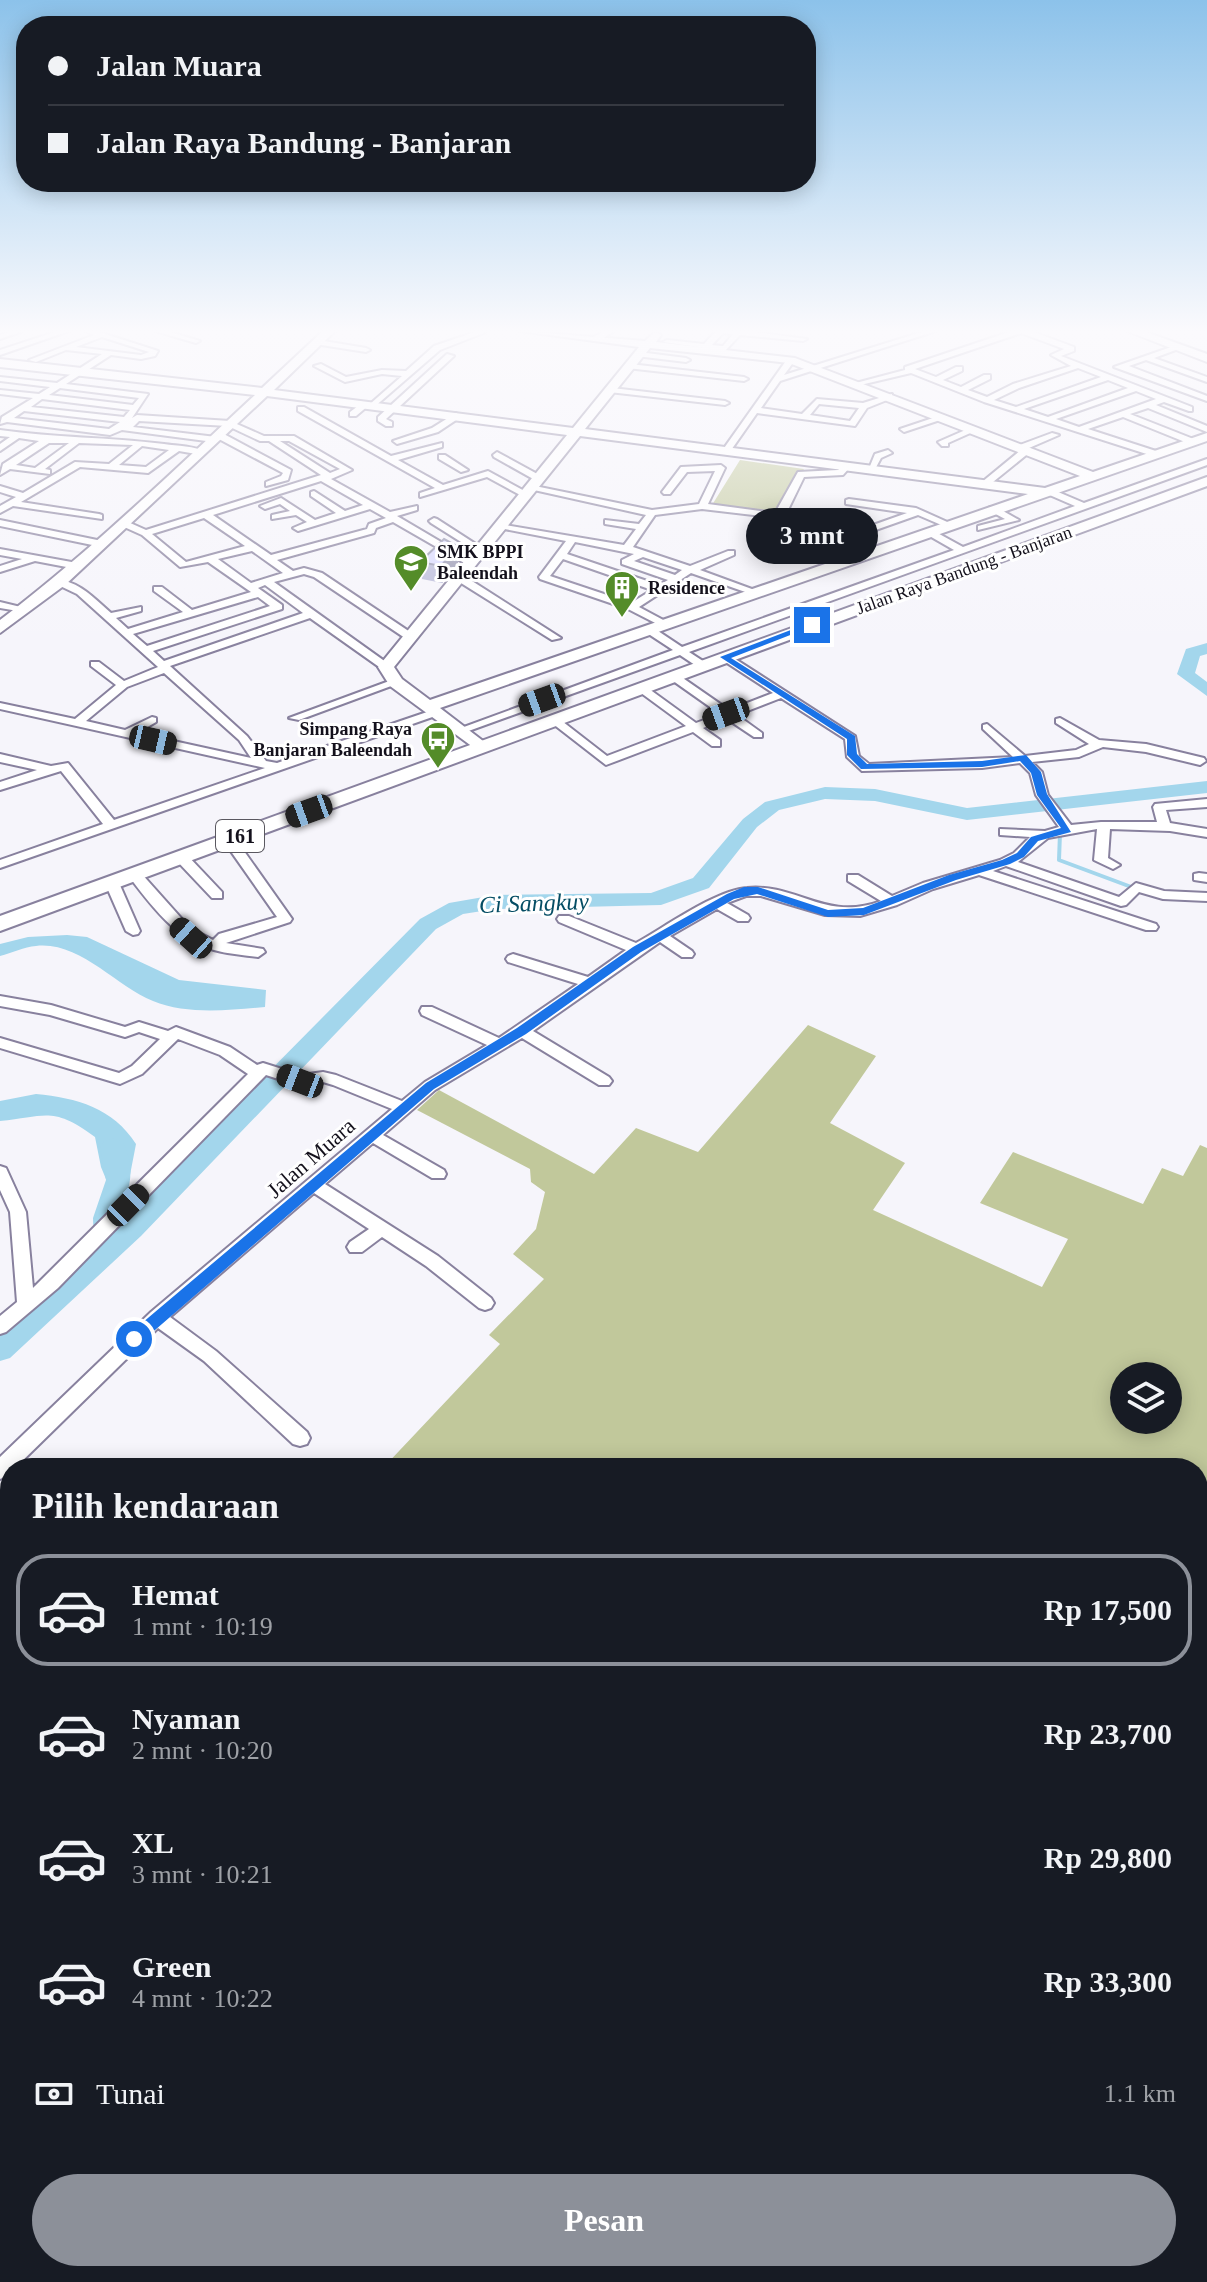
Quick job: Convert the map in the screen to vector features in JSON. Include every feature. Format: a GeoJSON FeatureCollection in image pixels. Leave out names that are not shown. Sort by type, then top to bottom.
{"type":"FeatureCollection","features":[{"type":"Feature","properties":{"kind":"main road"},"geometry":{"type":"LineString","coordinates":[[0,628],[64,584],[77,566],[216,437]]}},
{"type":"Feature","properties":{"kind":"main road"},"geometry":{"type":"LineString","coordinates":[[481,748],[396,682],[386,667],[528,488],[573,437]]}},
{"type":"Feature","properties":{"kind":"main road"},"geometry":{"type":"LineString","coordinates":[[621,437],[1046,492]]}},
{"type":"Feature","properties":{"kind":"main road"},"geometry":{"type":"LineString","coordinates":[[993,437],[1092,476]]}},
{"type":"Feature","properties":{"kind":"main road"},"geometry":{"type":"LineString","coordinates":[[432,709],[655,627],[1200,439]]}},
{"type":"Feature","properties":{"kind":"main road","name":"Jalan Raya Bandung - Banjaran"},"geometry":{"type":"LineString","coordinates":[[0,924],[1207,481]]}},
{"type":"Feature","properties":{"kind":"street"},"geometry":{"type":"LineString","coordinates":[[32,437],[75,442],[111,440],[202,452]]}},
{"type":"Feature","properties":{"kind":"street"},"geometry":{"type":"LineString","coordinates":[[217,437],[288,472],[285,478],[269,484]]}},
{"type":"Feature","properties":{"kind":"street"},"geometry":{"type":"LineString","coordinates":[[264,437],[391,518],[475,556]]}},
{"type":"Feature","properties":{"kind":"street"},"geometry":{"type":"LineString","coordinates":[[352,437],[441,488]]}},
{"type":"Feature","properties":{"kind":"street"},"geometry":{"type":"LineString","coordinates":[[397,441],[409,437]]}},
{"type":"Feature","properties":{"kind":"street"},"geometry":{"type":"LineString","coordinates":[[391,459],[434,447],[412,437]]}},
{"type":"Feature","properties":{"kind":"street"},"geometry":{"type":"LineString","coordinates":[[726,451],[735,437]]}},
{"type":"Feature","properties":{"kind":"street"},"geometry":{"type":"LineString","coordinates":[[945,444],[942,442],[950,437]]}},
{"type":"Feature","properties":{"kind":"street"},"geometry":{"type":"LineString","coordinates":[[985,484],[1024,449],[1049,437]]}},
{"type":"Feature","properties":{"kind":"street"},"geometry":{"type":"LineString","coordinates":[[1108,437],[1156,454]]}},
{"type":"Feature","properties":{"kind":"street"},"geometry":{"type":"LineString","coordinates":[[1113,439],[1118,437]]}},
{"type":"Feature","properties":{"kind":"street"},"geometry":{"type":"LineString","coordinates":[[145,533],[348,470],[291,438],[270,440]]}},
{"type":"Feature","properties":{"kind":"street"},"geometry":{"type":"LineString","coordinates":[[3,468],[47,440]]}},
{"type":"Feature","properties":{"kind":"street"},"geometry":{"type":"LineString","coordinates":[[3,468],[42,471],[75,442]]}},
{"type":"Feature","properties":{"kind":"street"},"geometry":{"type":"LineString","coordinates":[[0,510],[20,503],[80,461],[91,442]]}},
{"type":"Feature","properties":{"kind":"street"},"geometry":{"type":"LineString","coordinates":[[111,467],[141,443]]}},
{"type":"Feature","properties":{"kind":"street"},"geometry":{"type":"LineString","coordinates":[[80,461],[148,470],[178,448]]}},
{"type":"Feature","properties":{"kind":"street"},"geometry":{"type":"LineString","coordinates":[[871,469],[878,456],[888,453]]}},
{"type":"Feature","properties":{"kind":"street"},"geometry":{"type":"LineString","coordinates":[[497,455],[528,488]]}},
{"type":"Feature","properties":{"kind":"street"},"geometry":{"type":"LineString","coordinates":[[442,457],[464,470]]}},
{"type":"Feature","properties":{"kind":"street"},"geometry":{"type":"LineString","coordinates":[[459,731],[1207,462]]}},
{"type":"Feature","properties":{"kind":"street"},"geometry":{"type":"LineString","coordinates":[[429,481],[477,467],[483,476],[503,490],[528,488],[652,513],[702,506],[779,516],[801,474],[840,473],[847,466]]}},
{"type":"Feature","properties":{"kind":"street"},"geometry":{"type":"LineString","coordinates":[[667,492],[684,469],[721,468],[702,506]]}},
{"type":"Feature","properties":{"kind":"street"},"geometry":{"type":"LineString","coordinates":[[423,495],[483,476]]}},
{"type":"Feature","properties":{"kind":"street"},"geometry":{"type":"LineString","coordinates":[[0,480],[23,484]]}},
{"type":"Feature","properties":{"kind":"street"},"geometry":{"type":"LineString","coordinates":[[0,489],[20,503],[99,517]]}},
{"type":"Feature","properties":{"kind":"street"},"geometry":{"type":"LineString","coordinates":[[1046,492],[1083,506]]}},
{"type":"Feature","properties":{"kind":"street"},"geometry":{"type":"LineString","coordinates":[[314,494],[343,514]]}},
{"type":"Feature","properties":{"kind":"street"},"geometry":{"type":"LineString","coordinates":[[260,507],[280,501],[314,523]]}},
{"type":"Feature","properties":{"kind":"street"},"geometry":{"type":"LineString","coordinates":[[849,502],[920,512],[949,525]]}},
{"type":"Feature","properties":{"kind":"street"},"geometry":{"type":"LineString","coordinates":[[298,528],[370,506]]}},
{"type":"Feature","properties":{"kind":"street"},"geometry":{"type":"LineString","coordinates":[[272,558],[346,539],[414,508]]}},
{"type":"Feature","properties":{"kind":"street"},"geometry":{"type":"LineString","coordinates":[[981,528],[1014,520],[993,509]]}},
{"type":"Feature","properties":{"kind":"street"},"geometry":{"type":"LineString","coordinates":[[275,517],[297,512]]}},
{"type":"Feature","properties":{"kind":"street"},"geometry":{"type":"LineString","coordinates":[[873,552],[837,539],[920,512]]}},
{"type":"Feature","properties":{"kind":"street"},"geometry":{"type":"LineString","coordinates":[[627,548],[652,513]]}},
{"type":"Feature","properties":{"kind":"street"},"geometry":{"type":"LineString","coordinates":[[207,515],[291,574]]}},
{"type":"Feature","properties":{"kind":"street"},"geometry":{"type":"LineString","coordinates":[[449,516],[434,522],[475,556]]}},
{"type":"Feature","properties":{"kind":"street"},"geometry":{"type":"LineString","coordinates":[[608,522],[642,527]]}},
{"type":"Feature","properties":{"kind":"street"},"geometry":{"type":"LineString","coordinates":[[0,523],[102,544]]}},
{"type":"Feature","properties":{"kind":"street"},"geometry":{"type":"LineString","coordinates":[[125,524],[145,533],[182,565],[255,547]]}},
{"type":"Feature","properties":{"kind":"street"},"geometry":{"type":"LineString","coordinates":[[499,527],[627,548],[755,592]]}},
{"type":"Feature","properties":{"kind":"street"},"geometry":{"type":"LineString","coordinates":[[929,532],[960,549]]}},
{"type":"Feature","properties":{"kind":"street"},"geometry":{"type":"LineString","coordinates":[[573,539],[543,576],[632,607],[680,650],[702,665]]}},
{"type":"Feature","properties":{"kind":"street"},"geometry":{"type":"LineString","coordinates":[[986,541],[1011,552]]}},
{"type":"Feature","properties":{"kind":"street"},"geometry":{"type":"LineString","coordinates":[[0,552],[77,566]]}},
{"type":"Feature","properties":{"kind":"street"},"geometry":{"type":"LineString","coordinates":[[610,572],[642,553]]}},
{"type":"Feature","properties":{"kind":"street"},"geometry":{"type":"LineString","coordinates":[[632,607],[690,570],[731,553]]}},
{"type":"Feature","properties":{"kind":"street"},"geometry":{"type":"LineString","coordinates":[[560,555],[660,589]]}},
{"type":"Feature","properties":{"kind":"street"},"geometry":{"type":"LineString","coordinates":[[0,569],[35,558]]}},
{"type":"Feature","properties":{"kind":"street"},"geometry":{"type":"LineString","coordinates":[[144,650],[278,607],[211,559]]}},
{"type":"Feature","properties":{"kind":"street"},"geometry":{"type":"LineString","coordinates":[[626,562],[676,579]]}},
{"type":"Feature","properties":{"kind":"street"},"geometry":{"type":"LineString","coordinates":[[124,633],[304,571],[318,575],[409,636]]}},
{"type":"Feature","properties":{"kind":"street"},"geometry":{"type":"LineString","coordinates":[[560,583],[574,574]]}},
{"type":"Feature","properties":{"kind":"street"},"geometry":{"type":"LineString","coordinates":[[457,576],[556,638]]}},
{"type":"Feature","properties":{"kind":"street"},"geometry":{"type":"LineString","coordinates":[[267,582],[386,667]]}},
{"type":"Feature","properties":{"kind":"street"},"geometry":{"type":"LineString","coordinates":[[64,584],[108,617],[245,740],[261,763]]}},
{"type":"Feature","properties":{"kind":"street"},"geometry":{"type":"LineString","coordinates":[[158,589],[189,612]]}},
{"type":"Feature","properties":{"kind":"street"},"geometry":{"type":"LineString","coordinates":[[0,605],[24,609]]}},
{"type":"Feature","properties":{"kind":"street"},"geometry":{"type":"LineString","coordinates":[[108,617],[137,609]]}},
{"type":"Feature","properties":{"kind":"street"},"geometry":{"type":"LineString","coordinates":[[77,723],[123,685],[310,614]]}},
{"type":"Feature","properties":{"kind":"street"},"geometry":{"type":"LineString","coordinates":[[725,657],[851,738],[852,755],[866,768],[982,764],[1079,753],[1096,743]]}},
{"type":"Feature","properties":{"kind":"street"},"geometry":{"type":"LineString","coordinates":[[95,664],[123,685]]}},
{"type":"Feature","properties":{"kind":"street"},"geometry":{"type":"LineString","coordinates":[[673,676],[758,735]]}},
{"type":"Feature","properties":{"kind":"street"},"geometry":{"type":"LineString","coordinates":[[295,718],[396,682]]}},
{"type":"Feature","properties":{"kind":"street"},"geometry":{"type":"LineString","coordinates":[[641,688],[716,743]]}},
{"type":"Feature","properties":{"kind":"street"},"geometry":{"type":"LineString","coordinates":[[554,720],[605,760],[781,694]]}},
{"type":"Feature","properties":{"kind":"street"},"geometry":{"type":"LineString","coordinates":[[0,706],[278,767]]}},
{"type":"Feature","properties":{"kind":"street"},"geometry":{"type":"LineString","coordinates":[[0,864],[278,767],[432,709]]}},
{"type":"Feature","properties":{"kind":"street"},"geometry":{"type":"LineString","coordinates":[[126,734],[152,720]]}},
{"type":"Feature","properties":{"kind":"street"},"geometry":{"type":"LineString","coordinates":[[1060,721],[1096,743],[1146,748],[1200,761]]}},
{"type":"Feature","properties":{"kind":"street"},"geometry":{"type":"LineString","coordinates":[[987,727],[1036,772],[1042,795],[1066,827]]}},
{"type":"Feature","properties":{"kind":"street"},"geometry":{"type":"LineString","coordinates":[[1046,740],[1056,755]]}},
{"type":"Feature","properties":{"kind":"street"},"geometry":{"type":"LineString","coordinates":[[626,752],[642,763]]}},
{"type":"Feature","properties":{"kind":"street"},"geometry":{"type":"LineString","coordinates":[[0,758],[47,769]]}},
{"type":"Feature","properties":{"kind":"street"},"geometry":{"type":"LineString","coordinates":[[0,786],[47,769],[65,767],[111,825]]}},
{"type":"Feature","properties":{"kind":"street"},"geometry":{"type":"LineString","coordinates":[[1165,828],[1159,807],[1207,803]]}},
{"type":"Feature","properties":{"kind":"street"},"geometry":{"type":"LineString","coordinates":[[1005,832],[1043,834],[1066,827],[1104,827],[1165,828],[1207,833]]}},
{"type":"Feature","properties":{"kind":"street"},"geometry":{"type":"LineString","coordinates":[[1104,827],[1101,860],[1113,865]]}},
{"type":"Feature","properties":{"kind":"street","name":"Jalan Muara"},"geometry":{"type":"LineString","coordinates":[[12,1458],[157,1317],[439,1079],[522,1031],[637,949],[744,890],[758,890],[817,911],[847,914],[892,902],[923,888],[1006,862],[1021,855],[1043,834]]}},
{"type":"Feature","properties":{"kind":"street"},"geometry":{"type":"LineString","coordinates":[[215,946],[224,937],[285,919],[229,840]]}},
{"type":"Feature","properties":{"kind":"street"},"geometry":{"type":"LineString","coordinates":[[182,858],[217,895]]}},
{"type":"Feature","properties":{"kind":"street"},"geometry":{"type":"LineString","coordinates":[[1006,862],[1119,901],[1125,901],[1136,887],[1163,895],[1207,897]]}},
{"type":"Feature","properties":{"kind":"street"},"geometry":{"type":"LineString","coordinates":[[979,871],[1151,927]]}},
{"type":"Feature","properties":{"kind":"street"},"geometry":{"type":"LineString","coordinates":[[135,875],[191,938],[215,946],[258,952]]}},
{"type":"Feature","properties":{"kind":"street"},"geometry":{"type":"LineString","coordinates":[[853,878],[892,902]]}},
{"type":"Feature","properties":{"kind":"street"},"geometry":{"type":"LineString","coordinates":[[112,883],[133,931]]}},
{"type":"Feature","properties":{"kind":"street"},"geometry":{"type":"LineString","coordinates":[[718,904],[743,918]]}},
{"type":"Feature","properties":{"kind":"street"},"geometry":{"type":"LineString","coordinates":[[564,919],[637,949]]}},
{"type":"Feature","properties":{"kind":"street"},"geometry":{"type":"LineString","coordinates":[[660,936],[687,954]]}},
{"type":"Feature","properties":{"kind":"street"},"geometry":{"type":"LineString","coordinates":[[513,959],[588,982]]}},
{"type":"Feature","properties":{"kind":"street"},"geometry":{"type":"LineString","coordinates":[[0,1001],[51,1010],[125,1032],[139,1027],[169,1036]]}},
{"type":"Feature","properties":{"kind":"street"},"geometry":{"type":"LineString","coordinates":[[427,1011],[499,1044]]}},
{"type":"Feature","properties":{"kind":"street"},"geometry":{"type":"LineString","coordinates":[[522,1031],[604,1081]]}},
{"type":"Feature","properties":{"kind":"street"},"geometry":{"type":"LineString","coordinates":[[0,1043],[120,1079],[137,1070],[176,1032],[225,1051],[262,1070],[300,1081],[323,1077],[336,1080],[405,1108]]}},
{"type":"Feature","properties":{"kind":"street"},"geometry":{"type":"LineString","coordinates":[[0,1327],[107,1227],[262,1070]]}},
{"type":"Feature","properties":{"kind":"street"},"geometry":{"type":"LineString","coordinates":[[371,1135],[438,1174]]}},
{"type":"Feature","properties":{"kind":"street"},"geometry":{"type":"LineString","coordinates":[[0,1172],[18,1212],[26,1305]]}},
{"type":"Feature","properties":{"kind":"street"},"geometry":{"type":"LineString","coordinates":[[314,1185],[432,1261],[485,1303]]}},
{"type":"Feature","properties":{"kind":"street"},"geometry":{"type":"LineString","coordinates":[[356,1247],[381,1229]]}},
{"type":"Feature","properties":{"kind":"street"},"geometry":{"type":"LineString","coordinates":[[157,1317],[210,1356],[300,1438]]}},
{"type":"Feature","properties":{"kind":"green space"},"geometry":{"type":"Polygon","coordinates":[[[740,460],[804,469],[779,514],[712,505],[740,460]]]}},
{"type":"Feature","properties":{"kind":"green space"},"geometry":{"type":"Polygon","coordinates":[[[808,1025],[876,1056],[830,1123],[905,1163],[873,1210],[1042,1287],[1068,1239],[980,1203],[1013,1152],[1143,1204],[1162,1168],[1183,1176],[1200,1145],[1207,1148],[1207,1458],[392,1458],[500,1344],[489,1335],[544,1279],[513,1254],[536,1229],[545,1192],[531,1182],[530,1169],[417,1110],[439,1090],[594,1174],[636,1128],[698,1152],[808,1025]]]}},
{"type":"Feature","properties":{"kind":"water"},"geometry":{"type":"Polygon","coordinates":[[[28,937],[87,937],[179,980],[266,990],[265,1007],[208,1010],[166,1005],[139,994],[82,957],[52,946],[32,947],[0,956],[0,944],[28,937]]]}},
{"type":"Feature","properties":{"kind":"water"},"geometry":{"type":"Polygon","coordinates":[[[36,1094],[80,1102],[105,1113],[116,1122],[136,1144],[130,1175],[108,1184],[95,1137],[69,1121],[40,1116],[0,1121],[0,1101],[36,1094]]]}},
{"type":"Feature","properties":{"kind":"building"},"geometry":{"type":"Polygon","coordinates":[[[444,539],[457,546],[441,566],[420,562],[444,539]]]}},
{"type":"Feature","properties":{"kind":"waterway","name":"Ci Sangkuy"},"geometry":{"type":"LineString","coordinates":[[1207,648],[1192,653],[1186,674],[1207,691]]}},
{"type":"Feature","properties":{"kind":"waterway","name":"Ci Sangkuy"},"geometry":{"type":"LineString","coordinates":[[0,1349],[131,1228],[428,924],[457,908],[495,902],[653,900],[701,883],[750,823],[772,806],[825,793],[875,795],[967,814],[1207,787]]}},
{"type":"Feature","properties":{"kind":"waterway"},"geometry":{"type":"LineString","coordinates":[[1042,806],[1052,816]]}},
{"type":"Feature","properties":{"kind":"waterway"},"geometry":{"type":"LineString","coordinates":[[1060,833],[1059,860],[1134,888]]}},
{"type":"Feature","properties":{"kind":"waterway"},"geometry":{"type":"LineString","coordinates":[[108,1247],[107,1218],[119,1180],[113,1148]]}},
{"type":"Feature","properties":{"kind":"place","name":"SMK BPPI Baleendah"},"geometry":{"type":"Point","coordinates":[411,593]}},
{"type":"Feature","properties":{"kind":"place","name":"Residence"},"geometry":{"type":"Point","coordinates":[622,619]}},
{"type":"Feature","properties":{"kind":"place","name":"Simpang Raya Banjaran Baleendah"},"geometry":{"type":"Point","coordinates":[438,770]}},
{"type":"Feature","properties":{"kind":"route"},"geometry":{"type":"LineString","coordinates":[[134,1339],[430,1086],[470,1059],[522,1031],[637,949],[730,896],[744,890],[758,890],[828,914],[864,911],[953,877],[1006,862],[1021,855],[1043,834],[1068,830],[1042,795],[1036,772],[1023,757],[982,764],[864,767],[852,755],[854,744],[851,738],[725,657],[812,625]]}}]}
